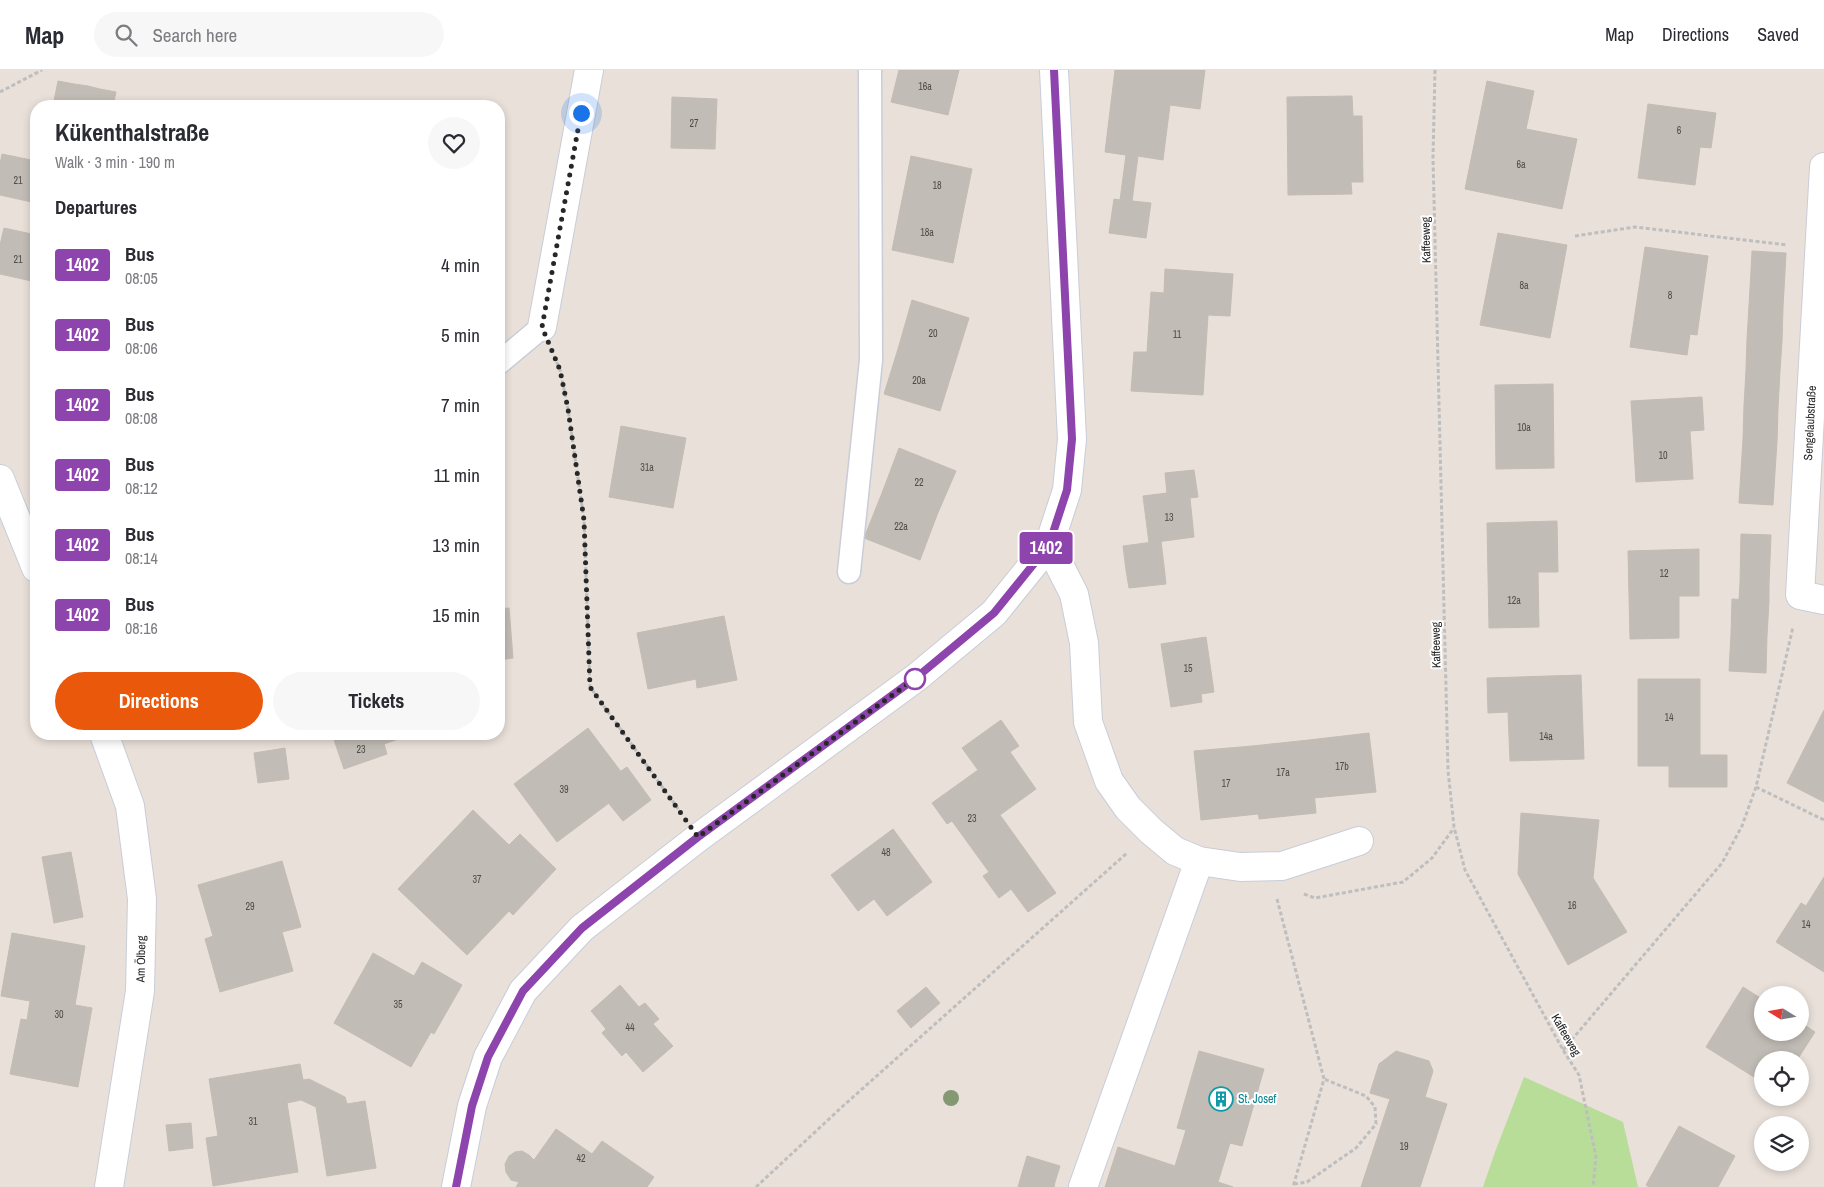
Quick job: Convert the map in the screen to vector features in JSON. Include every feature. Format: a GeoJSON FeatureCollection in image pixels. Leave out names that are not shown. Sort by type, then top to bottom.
{"type":"FeatureCollection","features":[{"type":"Feature","properties":{"kind":"street"},"geometry":{"type":"LineString","coordinates":[[542,327],[589,70]]}},
{"type":"Feature","properties":{"kind":"street"},"geometry":{"type":"LineString","coordinates":[[456,1187],[472,1106],[488,1057],[523,991],[582,928],[698,837],[917,677],[994,613],[1049,545],[1067,490],[1072,439],[1054,70]]}},
{"type":"Feature","properties":{"kind":"street","name":"Sengelaubstraße"},"geometry":{"type":"LineString","coordinates":[[1812,598],[1819,248],[1824,167]]}},
{"type":"Feature","properties":{"kind":"street"},"geometry":{"type":"LineString","coordinates":[[0,479],[30,552]]}},
{"type":"Feature","properties":{"kind":"street"},"geometry":{"type":"LineString","coordinates":[[1049,545],[1074,594],[1084,642],[1088,722],[1109,781],[1128,808],[1151,831],[1175,851],[1199,861],[1240,867],[1282,866],[1359,840]]}},
{"type":"Feature","properties":{"kind":"street","name":"Am Ölberg"},"geometry":{"type":"LineString","coordinates":[[106,740],[130,806],[142,899],[140,991],[109,1187]]}},
{"type":"Feature","properties":{"kind":"street"},"geometry":{"type":"LineString","coordinates":[[1084,1187],[1199,861]]}},
{"type":"Feature","properties":{"kind":"lane"},"geometry":{"type":"LineString","coordinates":[[849,572],[871,360],[870,70]]}},
{"type":"Feature","properties":{"kind":"lane"},"geometry":{"type":"LineString","coordinates":[[505,358],[542,327]]}},
{"type":"Feature","properties":{"kind":"path"},"geometry":{"type":"LineString","coordinates":[[0,92],[42,70]]}},
{"type":"Feature","properties":{"kind":"path","name":"Kaffeeweg"},"geometry":{"type":"LineString","coordinates":[[1435,70],[1433,187],[1448,770],[1454,827],[1466,870],[1563,1050],[1579,1074],[1596,1157],[1593,1187]]}},
{"type":"Feature","properties":{"kind":"path"},"geometry":{"type":"LineString","coordinates":[[1575,236],[1635,227],[1819,248]]}},
{"type":"Feature","properties":{"kind":"path"},"geometry":{"type":"LineString","coordinates":[[542,327],[560,370],[568,409],[584,520],[590,687],[698,837]]}},
{"type":"Feature","properties":{"kind":"path"},"geometry":{"type":"LineString","coordinates":[[1563,1050],[1722,863],[1742,826],[1756,787],[1812,598]]}},
{"type":"Feature","properties":{"kind":"path"},"geometry":{"type":"LineString","coordinates":[[1756,787],[1824,820]]}},
{"type":"Feature","properties":{"kind":"path"},"geometry":{"type":"LineString","coordinates":[[1403,882],[1432,858],[1454,827]]}},
{"type":"Feature","properties":{"kind":"path"},"geometry":{"type":"LineString","coordinates":[[756,1187],[850,1099],[1151,831]]}},
{"type":"Feature","properties":{"kind":"path"},"geometry":{"type":"LineString","coordinates":[[1278,892],[1276,901],[1324,1079],[1293,1186]]}},
{"type":"Feature","properties":{"kind":"path"},"geometry":{"type":"LineString","coordinates":[[1293,1186],[1307,1182],[1356,1148],[1376,1124],[1375,1107],[1366,1096],[1324,1079]]}},
{"type":"Feature","properties":{"kind":"green space"},"geometry":{"type":"Polygon","coordinates":[[[1524,1077],[1623,1122],[1638,1187],[1483,1187],[1524,1077]]]}},
{"type":"Feature","properties":{"kind":"building"},"geometry":{"type":"Polygon","coordinates":[[[899,70],[959,70],[948,115],[891,102],[899,70]]]}},
{"type":"Feature","properties":{"kind":"building"},"geometry":{"type":"Polygon","coordinates":[[[1115,70],[1205,70],[1200,109],[1170,105],[1163,160],[1138,156],[1132,201],[1151,203],[1146,238],[1109,233],[1114,199],[1120,200],[1126,155],[1105,152],[1115,70]]]}},
{"type":"Feature","properties":{"kind":"building"},"geometry":{"type":"Polygon","coordinates":[[[58,81],[74,84],[70,100],[54,100],[58,81]]]}},
{"type":"Feature","properties":{"kind":"building"},"geometry":{"type":"Polygon","coordinates":[[[1487,81],[1534,91],[1526,129],[1577,139],[1562,209],[1465,189],[1487,81]]]}},
{"type":"Feature","properties":{"kind":"building"},"geometry":{"type":"Polygon","coordinates":[[[74,84],[88,86],[85,100],[70,100],[74,84]]]}},
{"type":"Feature","properties":{"kind":"building"},"geometry":{"type":"Polygon","coordinates":[[[88,86],[100,89],[98,100],[85,100],[88,86]]]}},
{"type":"Feature","properties":{"kind":"building"},"geometry":{"type":"Polygon","coordinates":[[[100,89],[116,92],[114,100],[98,100],[100,89]]]}},
{"type":"Feature","properties":{"kind":"building"},"geometry":{"type":"Polygon","coordinates":[[[1352,96],[1353,116],[1362,116],[1363,182],[1351,182],[1352,194],[1288,195],[1287,97],[1352,96]]]}},
{"type":"Feature","properties":{"kind":"building"},"geometry":{"type":"Polygon","coordinates":[[[672,97],[717,99],[715,149],[671,148],[672,97]]]}},
{"type":"Feature","properties":{"kind":"building"},"geometry":{"type":"Polygon","coordinates":[[[1648,104],[1716,113],[1711,148],[1700,147],[1695,185],[1638,178],[1648,104]]]}},
{"type":"Feature","properties":{"kind":"building"},"geometry":{"type":"Polygon","coordinates":[[[2,154],[30,160],[30,202],[0,195],[0,164],[2,154]]]}},
{"type":"Feature","properties":{"kind":"building"},"geometry":{"type":"Polygon","coordinates":[[[911,156],[972,169],[963,213],[902,200],[911,156]]]}},
{"type":"Feature","properties":{"kind":"building"},"geometry":{"type":"Polygon","coordinates":[[[902,200],[963,213],[953,263],[892,250],[902,200]]]}},
{"type":"Feature","properties":{"kind":"building"},"geometry":{"type":"Polygon","coordinates":[[[4,228],[30,234],[30,281],[0,274],[0,245],[4,228]]]}},
{"type":"Feature","properties":{"kind":"building"},"geometry":{"type":"Polygon","coordinates":[[[1498,233],[1567,245],[1550,338],[1480,325],[1498,233]]]}},
{"type":"Feature","properties":{"kind":"building"},"geometry":{"type":"Polygon","coordinates":[[[1645,247],[1708,256],[1697,335],[1690,334],[1687,355],[1630,347],[1645,247]]]}},
{"type":"Feature","properties":{"kind":"building"},"geometry":{"type":"Polygon","coordinates":[[[1752,251],[1786,253],[1785,272],[1751,271],[1752,251]]]}},
{"type":"Feature","properties":{"kind":"building"},"geometry":{"type":"Polygon","coordinates":[[[1165,269],[1233,274],[1230,316],[1208,315],[1203,395],[1131,391],[1134,352],[1147,352],[1151,292],[1164,293],[1165,269]]]}},
{"type":"Feature","properties":{"kind":"building"},"geometry":{"type":"Polygon","coordinates":[[[1751,271],[1785,272],[1784,289],[1750,288],[1751,271]]]}},
{"type":"Feature","properties":{"kind":"building"},"geometry":{"type":"Polygon","coordinates":[[[1750,288],[1784,289],[1783,307],[1749,306],[1750,288]]]}},
{"type":"Feature","properties":{"kind":"building"},"geometry":{"type":"Polygon","coordinates":[[[912,300],[969,318],[954,366],[898,349],[912,300]]]}},
{"type":"Feature","properties":{"kind":"building"},"geometry":{"type":"Polygon","coordinates":[[[1749,306],[1783,307],[1782,341],[1747,339],[1749,306]]]}},
{"type":"Feature","properties":{"kind":"building"},"geometry":{"type":"Polygon","coordinates":[[[1747,339],[1782,341],[1780,371],[1746,369],[1747,339]]]}},
{"type":"Feature","properties":{"kind":"building"},"geometry":{"type":"Polygon","coordinates":[[[898,349],[954,366],[940,411],[884,394],[898,349]]]}},
{"type":"Feature","properties":{"kind":"building"},"geometry":{"type":"Polygon","coordinates":[[[1746,369],[1780,371],[1779,390],[1745,388],[1746,369]]]}},
{"type":"Feature","properties":{"kind":"building"},"geometry":{"type":"Polygon","coordinates":[[[1553,384],[1554,468],[1496,469],[1495,385],[1553,384]]]}},
{"type":"Feature","properties":{"kind":"building"},"geometry":{"type":"Polygon","coordinates":[[[1745,388],[1779,390],[1778,408],[1744,406],[1745,388]]]}},
{"type":"Feature","properties":{"kind":"building"},"geometry":{"type":"Polygon","coordinates":[[[1702,397],[1704,430],[1690,431],[1693,479],[1636,482],[1631,401],[1702,397]]]}},
{"type":"Feature","properties":{"kind":"building"},"geometry":{"type":"Polygon","coordinates":[[[1744,406],[1778,408],[1777,441],[1743,439],[1744,406]]]}},
{"type":"Feature","properties":{"kind":"building"},"geometry":{"type":"Polygon","coordinates":[[[621,426],[686,438],[673,508],[609,497],[621,426]]]}},
{"type":"Feature","properties":{"kind":"building"},"geometry":{"type":"Polygon","coordinates":[[[1743,439],[1777,441],[1775,472],[1741,471],[1743,439]]]}},
{"type":"Feature","properties":{"kind":"building"},"geometry":{"type":"Polygon","coordinates":[[[899,448],[956,471],[937,515],[882,493],[899,448]]]}},
{"type":"Feature","properties":{"kind":"building"},"geometry":{"type":"Polygon","coordinates":[[[1194,470],[1198,497],[1190,498],[1194,537],[1149,543],[1143,496],[1167,493],[1165,473],[1194,470]]]}},
{"type":"Feature","properties":{"kind":"building"},"geometry":{"type":"Polygon","coordinates":[[[1741,471],[1775,472],[1773,505],[1739,503],[1741,471]]]}},
{"type":"Feature","properties":{"kind":"building"},"geometry":{"type":"Polygon","coordinates":[[[882,493],[937,515],[920,560],[864,538],[882,493]]]}},
{"type":"Feature","properties":{"kind":"building"},"geometry":{"type":"Polygon","coordinates":[[[1557,521],[1558,572],[1538,572],[1539,627],[1489,628],[1487,523],[1557,521]]]}},
{"type":"Feature","properties":{"kind":"building"},"geometry":{"type":"Polygon","coordinates":[[[1741,534],[1771,535],[1769,585],[1740,583],[1741,534]]]}},
{"type":"Feature","properties":{"kind":"building"},"geometry":{"type":"Polygon","coordinates":[[[1161,541],[1164,566],[1126,570],[1123,546],[1161,541]]]}},
{"type":"Feature","properties":{"kind":"building"},"geometry":{"type":"Polygon","coordinates":[[[1699,549],[1699,596],[1679,596],[1679,638],[1630,639],[1628,551],[1699,549]]]}},
{"type":"Feature","properties":{"kind":"building"},"geometry":{"type":"Polygon","coordinates":[[[1164,566],[1166,584],[1129,588],[1126,570],[1164,566]]]}},
{"type":"Feature","properties":{"kind":"building"},"geometry":{"type":"Polygon","coordinates":[[[1740,583],[1769,585],[1769,601],[1739,600],[1740,583]]]}},
{"type":"Feature","properties":{"kind":"building"},"geometry":{"type":"Polygon","coordinates":[[[1732,599],[1769,601],[1767,636],[1731,634],[1732,599]]]}},
{"type":"Feature","properties":{"kind":"building"},"geometry":{"type":"Polygon","coordinates":[[[505,608],[509,608],[513,658],[505,659],[505,608]]]}},
{"type":"Feature","properties":{"kind":"building"},"geometry":{"type":"Polygon","coordinates":[[[724,616],[737,680],[697,688],[696,679],[648,689],[637,633],[724,616]]]}},
{"type":"Feature","properties":{"kind":"building"},"geometry":{"type":"Polygon","coordinates":[[[1731,634],[1767,636],[1766,673],[1729,671],[1731,634]]]}},
{"type":"Feature","properties":{"kind":"building"},"geometry":{"type":"Polygon","coordinates":[[[1206,637],[1214,692],[1201,694],[1202,702],[1171,707],[1161,644],[1206,637]]]}},
{"type":"Feature","properties":{"kind":"building"},"geometry":{"type":"Polygon","coordinates":[[[1581,675],[1584,759],[1510,761],[1508,712],[1488,713],[1487,678],[1581,675]]]}},
{"type":"Feature","properties":{"kind":"building"},"geometry":{"type":"Polygon","coordinates":[[[1638,679],[1700,679],[1700,755],[1727,755],[1727,787],[1669,787],[1669,766],[1638,766],[1638,679]]]}},
{"type":"Feature","properties":{"kind":"building"},"geometry":{"type":"Polygon","coordinates":[[[1824,710],[1824,802],[1787,783],[1824,710]]]}},
{"type":"Feature","properties":{"kind":"building"},"geometry":{"type":"Polygon","coordinates":[[[1001,720],[1019,746],[1010,752],[1036,789],[1000,815],[1056,893],[1028,912],[1011,889],[999,898],[983,876],[989,872],[952,821],[947,824],[932,803],[978,770],[962,748],[1001,720]]]}},
{"type":"Feature","properties":{"kind":"building"},"geometry":{"type":"Polygon","coordinates":[[[588,728],[625,777],[602,795],[609,803],[557,842],[514,784],[588,728]]]}},
{"type":"Feature","properties":{"kind":"building"},"geometry":{"type":"Polygon","coordinates":[[[1369,733],[1376,792],[1314,798],[1309,740],[1369,733]]]}},
{"type":"Feature","properties":{"kind":"building"},"geometry":{"type":"Polygon","coordinates":[[[334,740],[396,740],[384,744],[387,754],[344,769],[334,740]]]}},
{"type":"Feature","properties":{"kind":"building"},"geometry":{"type":"Polygon","coordinates":[[[1309,740],[1316,813],[1259,819],[1252,746],[1309,740]]]}},
{"type":"Feature","properties":{"kind":"building"},"geometry":{"type":"Polygon","coordinates":[[[1252,746],[1258,814],[1201,820],[1194,751],[1252,746]]]}},
{"type":"Feature","properties":{"kind":"building"},"geometry":{"type":"Polygon","coordinates":[[[285,748],[289,779],[258,783],[254,753],[285,748]]]}},
{"type":"Feature","properties":{"kind":"building"},"geometry":{"type":"Polygon","coordinates":[[[627,767],[651,800],[623,821],[602,795],[625,777],[621,771],[627,767]]]}},
{"type":"Feature","properties":{"kind":"building"},"geometry":{"type":"Polygon","coordinates":[[[473,810],[509,845],[520,834],[556,869],[513,915],[509,911],[467,955],[398,889],[473,810]]]}},
{"type":"Feature","properties":{"kind":"building"},"geometry":{"type":"Polygon","coordinates":[[[1521,813],[1599,820],[1593,878],[1627,932],[1568,965],[1518,874],[1521,813]]]}},
{"type":"Feature","properties":{"kind":"building"},"geometry":{"type":"Polygon","coordinates":[[[893,829],[932,882],[887,916],[874,899],[858,911],[831,875],[893,829]]]}},
{"type":"Feature","properties":{"kind":"building"},"geometry":{"type":"Polygon","coordinates":[[[71,852],[74,868],[45,873],[42,857],[71,852]]]}},
{"type":"Feature","properties":{"kind":"building"},"geometry":{"type":"Polygon","coordinates":[[[282,861],[301,927],[282,932],[293,971],[220,992],[205,939],[213,936],[198,885],[282,861]]]}},
{"type":"Feature","properties":{"kind":"building"},"geometry":{"type":"Polygon","coordinates":[[[74,868],[77,884],[48,890],[45,873],[74,868]]]}},
{"type":"Feature","properties":{"kind":"building"},"geometry":{"type":"Polygon","coordinates":[[[1824,877],[1824,972],[1776,942],[1801,903],[1806,906],[1824,877]]]}},
{"type":"Feature","properties":{"kind":"building"},"geometry":{"type":"Polygon","coordinates":[[[77,884],[80,901],[51,906],[48,890],[77,884]]]}},
{"type":"Feature","properties":{"kind":"building"},"geometry":{"type":"Polygon","coordinates":[[[80,901],[83,917],[54,923],[51,906],[80,901]]]}},
{"type":"Feature","properties":{"kind":"building"},"geometry":{"type":"Polygon","coordinates":[[[12,933],[85,946],[75,1005],[92,1008],[78,1087],[10,1074],[21,1019],[27,1020],[30,1001],[1,996],[12,933]]]}},
{"type":"Feature","properties":{"kind":"building"},"geometry":{"type":"Polygon","coordinates":[[[373,953],[414,976],[422,962],[462,985],[434,1034],[431,1032],[411,1067],[334,1023],[373,953]]]}},
{"type":"Feature","properties":{"kind":"building"},"geometry":{"type":"Polygon","coordinates":[[[620,985],[639,1007],[645,1003],[659,1019],[653,1024],[673,1046],[643,1072],[626,1052],[622,1056],[602,1033],[606,1029],[591,1011],[620,985]]]}},
{"type":"Feature","properties":{"kind":"building"},"geometry":{"type":"Polygon","coordinates":[[[926,987],[940,1003],[911,1028],[897,1011],[926,987]]]}},
{"type":"Feature","properties":{"kind":"building"},"geometry":{"type":"Polygon","coordinates":[[[1743,987],[1754,994],[1754,1041],[1809,1041],[1809,1028],[1815,1032],[1803,1051],[1754,1051],[1754,1077],[1706,1047],[1743,987]]]}},
{"type":"Feature","properties":{"kind":"building","name":"St. Josef"},"geometry":{"type":"Polygon","coordinates":[[[1199,1051],[1264,1069],[1242,1146],[1230,1143],[1218,1182],[1233,1187],[1105,1187],[1118,1147],[1175,1166],[1186,1130],[1177,1128],[1199,1051]]]}},
{"type":"Feature","properties":{"kind":"building"},"geometry":{"type":"Polygon","coordinates":[[[1396,1051],[1429,1061],[1433,1071],[1425,1097],[1447,1104],[1420,1187],[1361,1187],[1390,1099],[1370,1093],[1379,1064],[1396,1051]]]}},
{"type":"Feature","properties":{"kind":"building"},"geometry":{"type":"Polygon","coordinates":[[[300,1064],[303,1080],[309,1079],[345,1097],[347,1104],[365,1101],[376,1168],[327,1176],[316,1107],[301,1100],[287,1103],[298,1172],[213,1186],[206,1138],[218,1136],[209,1079],[300,1064]]]}},
{"type":"Feature","properties":{"kind":"building"},"geometry":{"type":"Polygon","coordinates":[[[191,1123],[193,1148],[169,1151],[166,1125],[191,1123]]]}},
{"type":"Feature","properties":{"kind":"building"},"geometry":{"type":"Polygon","coordinates":[[[1679,1126],[1735,1156],[1718,1187],[1649,1187],[1646,1185],[1679,1126]]]}},
{"type":"Feature","properties":{"kind":"building"},"geometry":{"type":"Polygon","coordinates":[[[556,1129],[592,1154],[602,1141],[654,1177],[647,1187],[516,1187],[519,1182],[511,1180],[506,1172],[505,1164],[509,1156],[515,1152],[522,1151],[534,1160],[556,1129]]]}},
{"type":"Feature","properties":{"kind":"building"},"geometry":{"type":"Polygon","coordinates":[[[1027,1156],[1060,1166],[1055,1182],[1022,1173],[1027,1156]]]}},
{"type":"Feature","properties":{"kind":"building"},"geometry":{"type":"Polygon","coordinates":[[[1022,1173],[1055,1182],[1054,1187],[1018,1187],[1022,1173]]]}},
{"type":"Feature","properties":{"kind":"bus line","name":"1402"},"geometry":{"type":"LineString","coordinates":[[456,1187],[472,1106],[488,1057],[523,991],[582,928],[698,837],[917,677],[994,613],[1049,545],[1067,490],[1072,439],[1054,70]]}},
{"type":"Feature","properties":{"kind":"place","name":"St. Josef"},"geometry":{"type":"Point","coordinates":[1221,1099]}},
{"type":"Feature","properties":{"kind":"route"},"geometry":{"type":"LineString","coordinates":[[581,113],[542,327],[560,370],[568,409],[584,520],[590,687],[698,837],[917,677],[915,679]]}}]}
